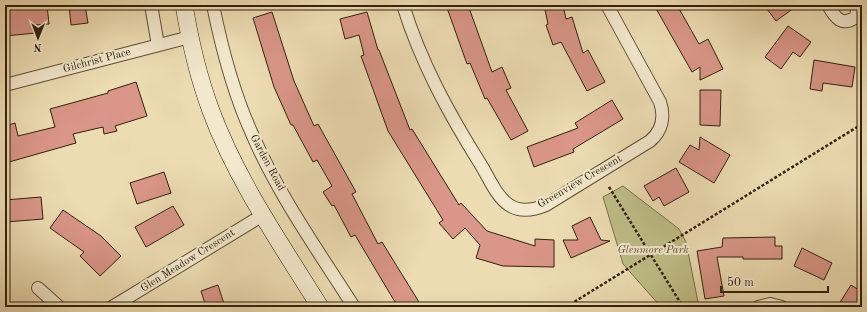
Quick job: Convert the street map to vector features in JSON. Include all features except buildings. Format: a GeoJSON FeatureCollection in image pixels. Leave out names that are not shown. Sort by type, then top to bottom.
{"type":"FeatureCollection","features":[{"type":"Feature","properties":{"kind":"street"},"geometry":{"type":"LineString","coordinates":[[151,5],[158,45]]}},
{"type":"Feature","properties":{"kind":"street"},"geometry":{"type":"LineString","coordinates":[[184,5],[202,85],[216,123],[238,170],[263,215],[320,307]]}},
{"type":"Feature","properties":{"kind":"street","name":"Garden Road"},"geometry":{"type":"LineString","coordinates":[[213,5],[229,72],[253,137],[284,195],[354,307]]}},
{"type":"Feature","properties":{"kind":"street","name":"Greenview Crescent"},"geometry":{"type":"LineString","coordinates":[[403,5],[426,66],[448,111],[498,193],[508,205],[523,210],[532,210],[546,205],[650,141],[659,131],[663,117],[660,102],[607,5]]}},
{"type":"Feature","properties":{"kind":"street"},"geometry":{"type":"LineString","coordinates":[[828,5],[836,18],[841,22],[847,22],[856,17],[858,5]]}},
{"type":"Feature","properties":{"kind":"street","name":"Gilchrist Place"},"geometry":{"type":"LineString","coordinates":[[5,85],[190,37]]}},
{"type":"Feature","properties":{"kind":"street","name":"Glen Meadow Crescent"},"geometry":{"type":"LineString","coordinates":[[112,307],[263,215]]}},
{"type":"Feature","properties":{"kind":"street"},"geometry":{"type":"LineString","coordinates":[[38,288],[60,307]]}},
{"type":"Feature","properties":{"kind":"street"},"geometry":{"type":"LineString","coordinates":[[758,307],[770,304],[782,307]]}},
{"type":"Feature","properties":{"kind":"path"},"geometry":{"type":"LineString","coordinates":[[859,39],[862,43]]}},
{"type":"Feature","properties":{"kind":"path"},"geometry":{"type":"LineString","coordinates":[[566,307],[862,124]]}},
{"type":"Feature","properties":{"kind":"path"},"geometry":{"type":"LineString","coordinates":[[609,187],[683,307]]}},
{"type":"Feature","properties":{"kind":"green space","name":"Glenmore Park"},"geometry":{"type":"Polygon","coordinates":[[[623,186],[679,229],[686,242],[699,307],[661,307],[623,264],[603,197],[623,186]]]}}]}
